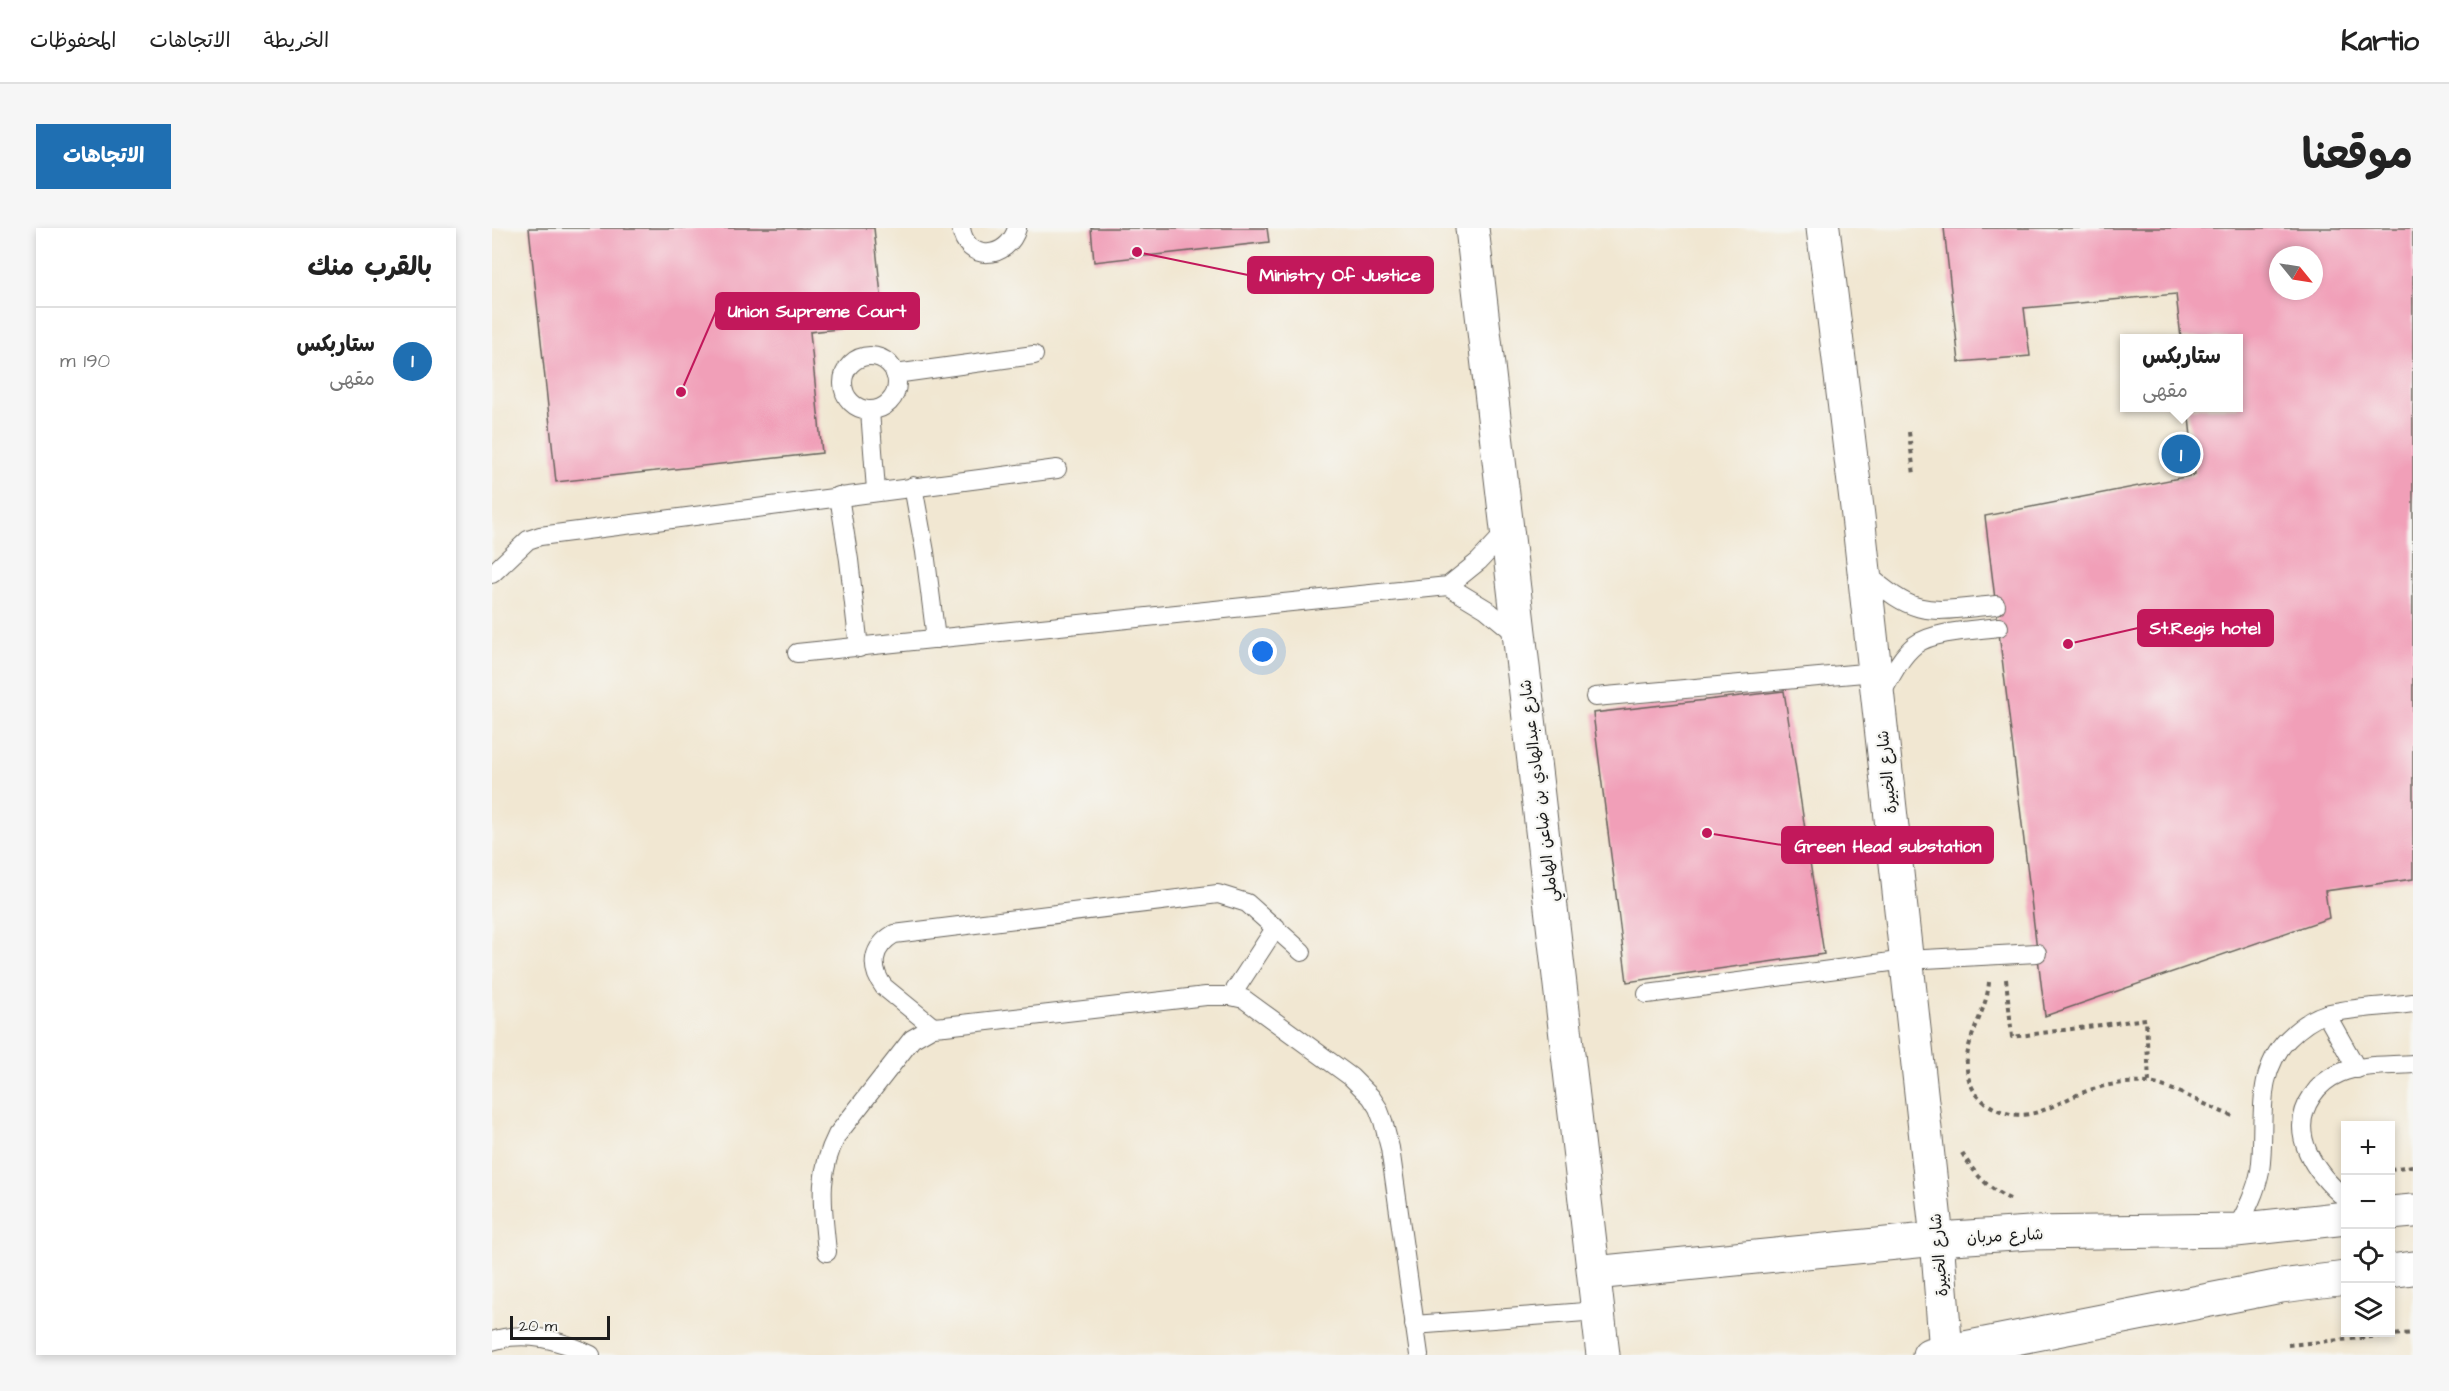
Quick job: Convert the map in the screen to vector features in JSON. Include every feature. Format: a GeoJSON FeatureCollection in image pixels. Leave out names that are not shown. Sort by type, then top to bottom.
{"type":"FeatureCollection","features":[{"type":"Feature","properties":{"kind":"street","name":"شارع عبدالهادي بن ضاعن الهاملي"},"geometry":{"type":"LineString","coordinates":[[1472,228],[1603,1355]]}},
{"type":"Feature","properties":{"kind":"street","name":"شارع الخبيرة"},"geometry":{"type":"LineString","coordinates":[[1823,228],[1864,571],[1937,1239],[1937,1353]]}},
{"type":"Feature","properties":{"kind":"street"},"geometry":{"type":"LineString","coordinates":[[2395,1213],[2413,1211]]}},
{"type":"Feature","properties":{"kind":"street","name":"شارع مربان"},"geometry":{"type":"LineString","coordinates":[[1594,1273],[1937,1239],[2030,1233],[2236,1230],[2341,1219]]}},
{"type":"Feature","properties":{"kind":"street"},"geometry":{"type":"LineString","coordinates":[[2395,1270],[2413,1268]]}},
{"type":"Feature","properties":{"kind":"street"},"geometry":{"type":"LineString","coordinates":[[1937,1353],[2282,1286],[2341,1279]]}},
{"type":"Feature","properties":{"kind":"lane"},"geometry":{"type":"LineString","coordinates":[[960,228],[964,242],[972,249],[982,253],[993,253],[1010,244],[1017,228]]}},
{"type":"Feature","properties":{"kind":"lane"},"geometry":{"type":"LineString","coordinates":[[896,374],[1034,355]]}},
{"type":"Feature","properties":{"kind":"lane"},"geometry":{"type":"LineString","coordinates":[[870,356],[881,358],[890,365],[896,374],[897,384],[889,403],[870,411],[859,409],[850,403],[844,394],[842,383],[844,372],[850,364],[860,357],[870,356]]}},
{"type":"Feature","properties":{"kind":"lane"},"geometry":{"type":"LineString","coordinates":[[870,411],[876,490]]}},
{"type":"Feature","properties":{"kind":"lane"},"geometry":{"type":"LineString","coordinates":[[492,574],[528,540],[540,536],[876,490],[1058,469]]}},
{"type":"Feature","properties":{"kind":"lane"},"geometry":{"type":"LineString","coordinates":[[913,486],[925,552],[936,639]]}},
{"type":"Feature","properties":{"kind":"lane"},"geometry":{"type":"LineString","coordinates":[[839,496],[859,648]]}},
{"type":"Feature","properties":{"kind":"lane"},"geometry":{"type":"LineString","coordinates":[[797,653],[1448,586],[1479,561],[1507,531]]}},
{"type":"Feature","properties":{"kind":"lane"},"geometry":{"type":"LineString","coordinates":[[1864,571],[1884,590],[1909,606],[1934,611],[1996,605]]}},
{"type":"Feature","properties":{"kind":"lane"},"geometry":{"type":"LineString","coordinates":[[1448,586],[1485,609],[1520,637]]}},
{"type":"Feature","properties":{"kind":"lane"},"geometry":{"type":"LineString","coordinates":[[1595,697],[1876,686],[1915,645],[1929,637],[1999,627]]}},
{"type":"Feature","properties":{"kind":"lane"},"geometry":{"type":"LineString","coordinates":[[933,1027],[884,987],[878,979],[874,968],[878,948],[885,939],[894,934],[1218,894],[1247,903],[1302,952]]}},
{"type":"Feature","properties":{"kind":"lane"},"geometry":{"type":"LineString","coordinates":[[1232,996],[1276,927]]}},
{"type":"Feature","properties":{"kind":"lane"},"geometry":{"type":"LineString","coordinates":[[1647,994],[1906,960],[2037,953]]}},
{"type":"Feature","properties":{"kind":"lane"},"geometry":{"type":"LineString","coordinates":[[827,1252],[821,1193],[822,1178],[830,1148],[837,1135],[912,1039],[933,1027],[1206,996],[1232,996],[1255,1006],[1351,1077],[1366,1091],[1378,1108],[1390,1148],[1419,1355]]}},
{"type":"Feature","properties":{"kind":"lane"},"geometry":{"type":"LineString","coordinates":[[2236,1230],[2250,1202],[2259,1174],[2265,1079],[2282,1046],[2294,1033],[2326,1014],[2413,1003]]}},
{"type":"Feature","properties":{"kind":"lane"},"geometry":{"type":"LineString","coordinates":[[2326,1014],[2357,1069]]}},
{"type":"Feature","properties":{"kind":"lane"},"geometry":{"type":"LineString","coordinates":[[2341,1195],[2331,1187],[2311,1160],[2304,1145],[2303,1116],[2307,1102],[2327,1079],[2342,1072],[2413,1064]]}},
{"type":"Feature","properties":{"kind":"lane"},"geometry":{"type":"LineString","coordinates":[[1414,1325],[1598,1311]]}},
{"type":"Feature","properties":{"kind":"lane"},"geometry":{"type":"LineString","coordinates":[[492,1341],[502,1338],[535,1336],[566,1343],[591,1355]]}},
{"type":"Feature","properties":{"kind":"path"},"geometry":{"type":"LineString","coordinates":[[1909,432],[1914,475]]}},
{"type":"Feature","properties":{"kind":"path"},"geometry":{"type":"LineString","coordinates":[[2006,973],[2012,1037],[2146,1019],[2149,1083]]}},
{"type":"Feature","properties":{"kind":"path"},"geometry":{"type":"LineString","coordinates":[[1989,975],[1988,997],[1968,1044],[1966,1059],[1971,1087],[1984,1102],[1997,1110],[2027,1116],[2045,1111],[2097,1088],[2124,1083],[2149,1083],[2164,1086],[2217,1111],[2241,1119]]}},
{"type":"Feature","properties":{"kind":"path"},"geometry":{"type":"LineString","coordinates":[[1960,1146],[1978,1178],[1999,1194],[2019,1203]]}},
{"type":"Feature","properties":{"kind":"path"},"geometry":{"type":"LineString","coordinates":[[2395,1168],[2413,1166]]}},
{"type":"Feature","properties":{"kind":"path"},"geometry":{"type":"LineString","coordinates":[[2288,1346],[2413,1333]]}},
{"type":"Feature","properties":{"kind":"building"},"geometry":{"type":"Polygon","coordinates":[[[529,228],[874,228],[884,324],[810,332],[822,453],[556,482],[529,228]]]}},
{"type":"Feature","properties":{"kind":"building"},"geometry":{"type":"Polygon","coordinates":[[[1091,228],[1267,228],[1269,242],[1094,262],[1091,228]]]}},
{"type":"Feature","properties":{"kind":"building"},"geometry":{"type":"Polygon","coordinates":[[[1944,228],[2413,228],[2413,879],[2325,891],[2329,918],[2045,1016],[1985,516],[2195,475],[2188,412],[2243,412],[2243,334],[2181,334],[2176,294],[2024,308],[2030,356],[1959,362],[1944,228]]]}},
{"type":"Feature","properties":{"kind":"building"},"geometry":{"type":"Polygon","coordinates":[[[1784,691],[1824,954],[1627,982],[1593,713],[1784,691]]]}},
{"type":"Feature","properties":{"kind":"place","name":"Ministry Of Justice"},"geometry":{"type":"Point","coordinates":[1137,252]}},
{"type":"Feature","properties":{"kind":"place","name":"Union Supreme Court"},"geometry":{"type":"Point","coordinates":[681,392]}},
{"type":"Feature","properties":{"kind":"place","name":"ستاربكس"},"geometry":{"type":"Point","coordinates":[2181,454]}},
{"type":"Feature","properties":{"kind":"place","name":"St.Regis hotel"},"geometry":{"type":"Point","coordinates":[2068,644]}},
{"type":"Feature","properties":{"kind":"place","name":"Green Head substation"},"geometry":{"type":"Point","coordinates":[1707,833]}}]}
